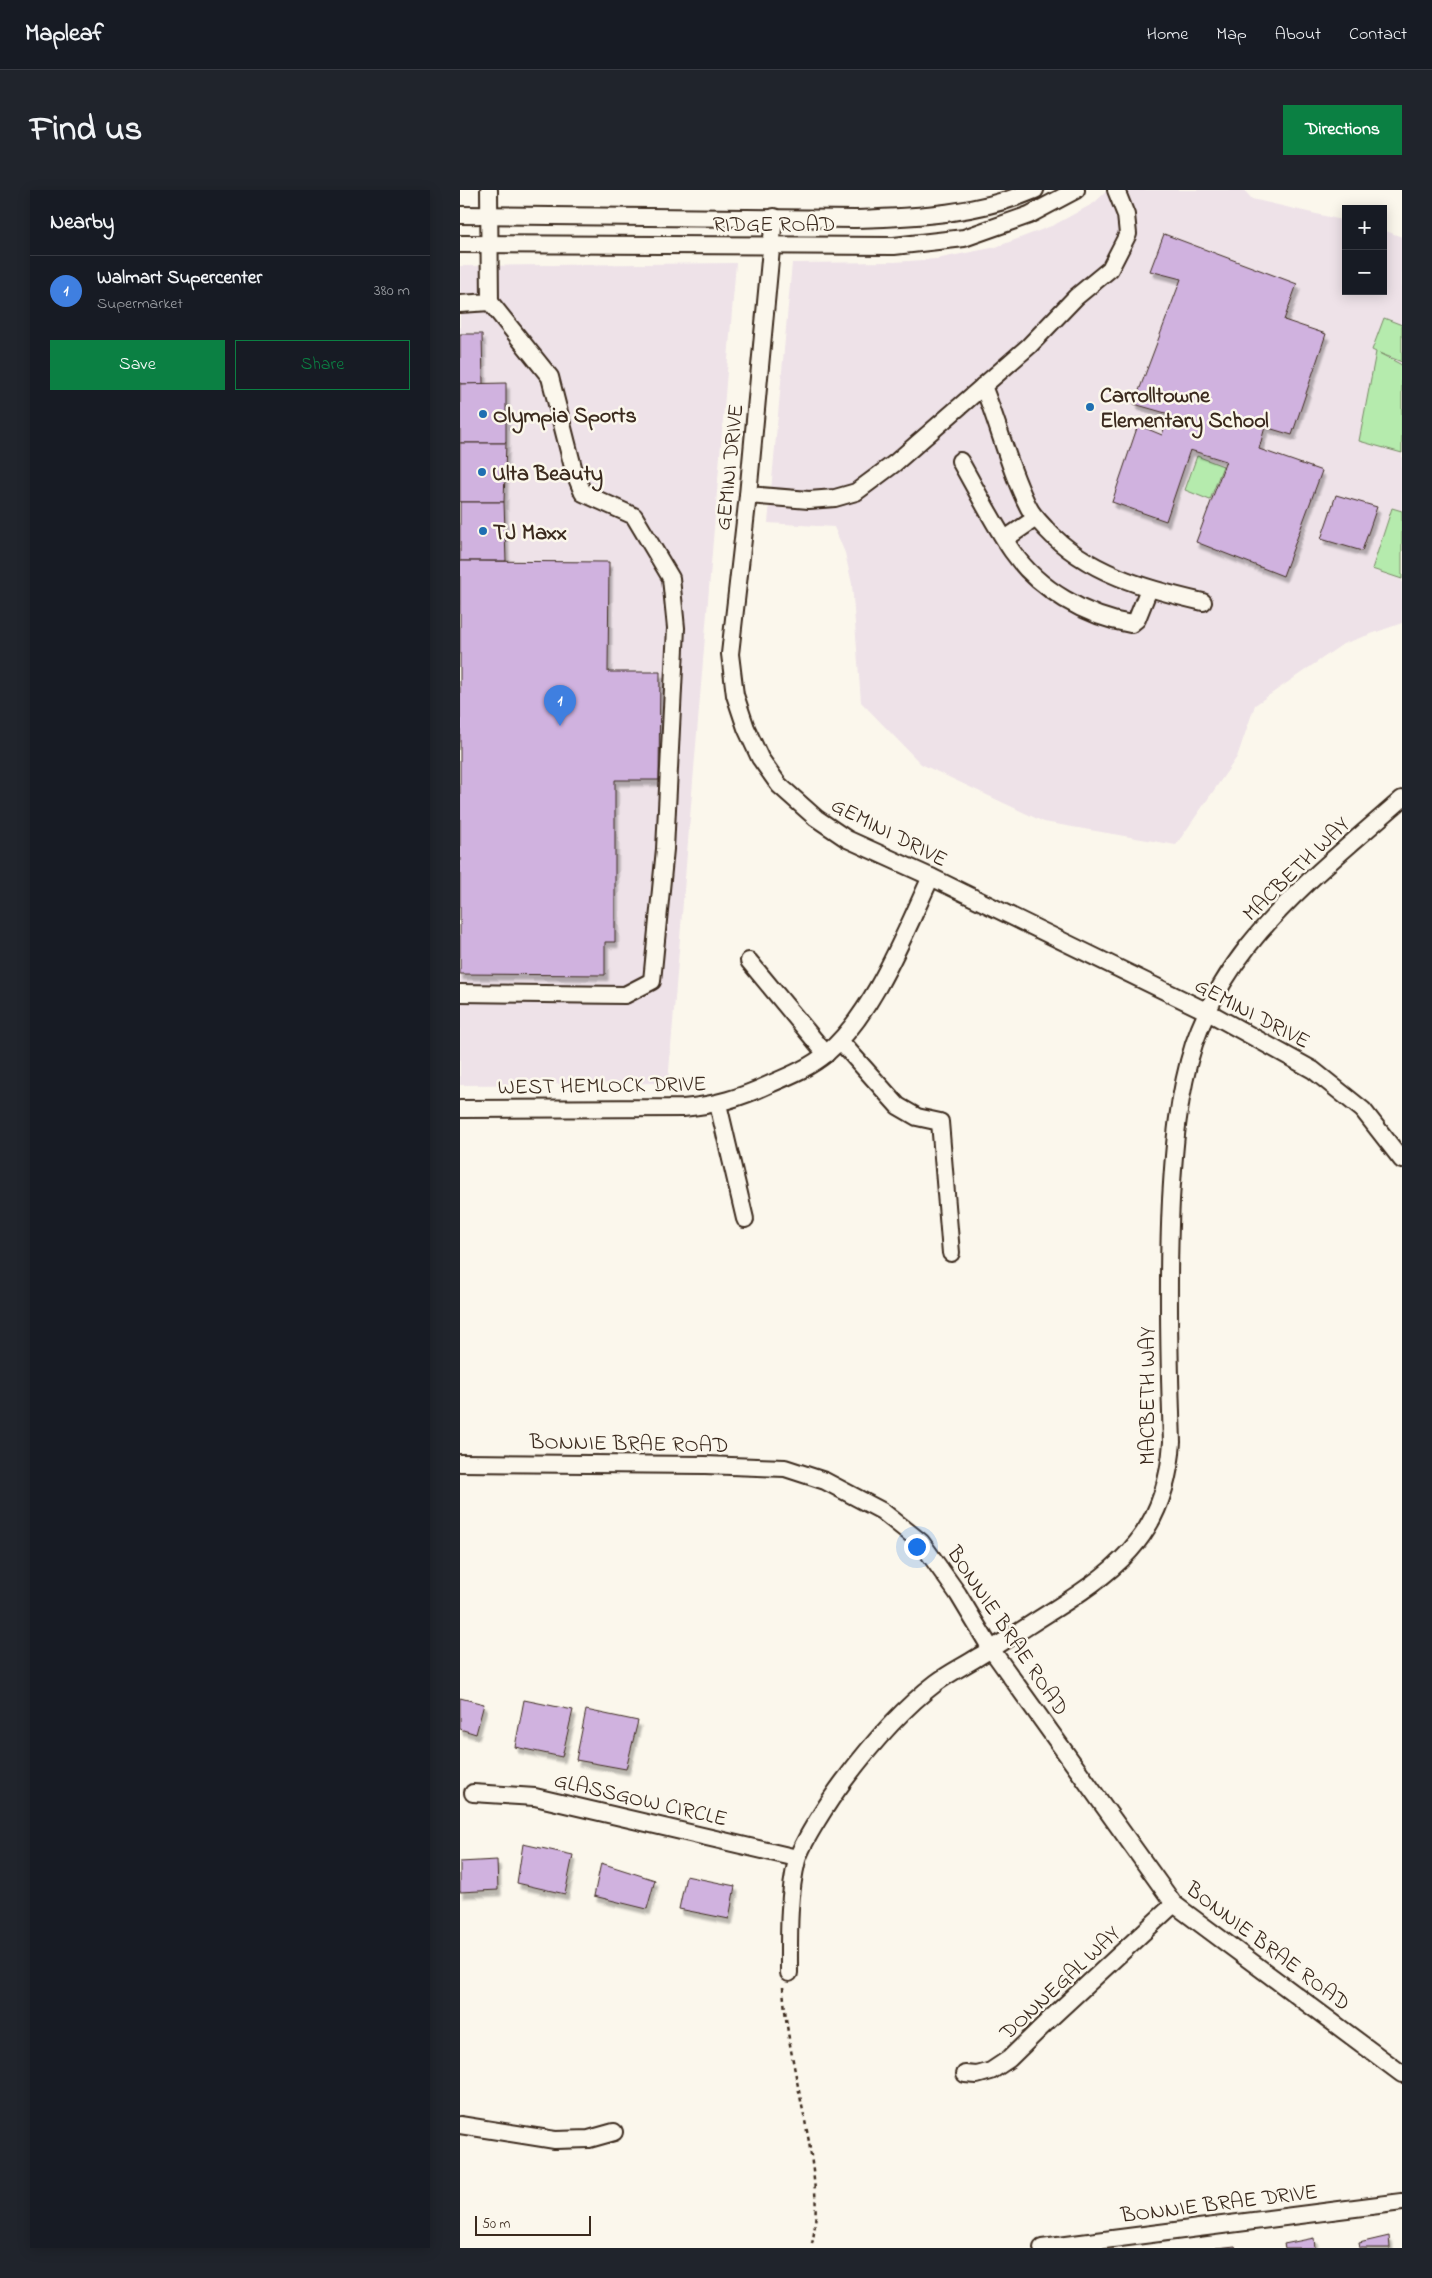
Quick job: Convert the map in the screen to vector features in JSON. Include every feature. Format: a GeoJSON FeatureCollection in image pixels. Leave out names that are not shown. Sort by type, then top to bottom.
{"type":"FeatureCollection","features":[{"type":"Feature","properties":{"kind":"street"},"geometry":{"type":"LineString","coordinates":[[460,993],[625,995],[652,981],[665,849],[676,628],[671,578],[634,516],[583,493],[574,471],[550,377],[490,302],[489,190]]}},
{"type":"Feature","properties":{"kind":"street","name":"RIDGE ROAD"},"geometry":{"type":"LineString","coordinates":[[460,215],[856,220],[945,214],[982,207],[1035,190]]}},
{"type":"Feature","properties":{"kind":"street","name":"RIDGE ROAD"},"geometry":{"type":"LineString","coordinates":[[460,244],[894,246],[955,239],[996,228],[1029,215],[1076,190]]}},
{"type":"Feature","properties":{"kind":"street"},"geometry":{"type":"LineString","coordinates":[[748,495],[809,500],[835,498],[856,492],[895,463],[1029,346],[1076,297],[1110,269],[1128,234],[1126,215],[1116,190]]}},
{"type":"Feature","properties":{"kind":"street","name":"GEMINI DRIVE"},"geometry":{"type":"LineString","coordinates":[[774,218],[748,495],[730,654],[735,695],[746,728],[760,758],[779,785],[816,818],[847,838],[1208,1012],[1313,1070],[1363,1110],[1402,1160]]}},
{"type":"Feature","properties":{"kind":"street"},"geometry":{"type":"LineString","coordinates":[[460,304],[490,302]]}},
{"type":"Feature","properties":{"kind":"street"},"geometry":{"type":"LineString","coordinates":[[983,386],[1029,509],[1036,518],[1065,546],[1095,566],[1149,589],[1203,602]]}},
{"type":"Feature","properties":{"kind":"street"},"geometry":{"type":"LineString","coordinates":[[960,461],[1013,553],[1037,578],[1062,598],[1110,620],[1131,624],[1137,619],[1149,589]]}},
{"type":"Feature","properties":{"kind":"street"},"geometry":{"type":"LineString","coordinates":[[1005,539],[1036,518]]}},
{"type":"Feature","properties":{"kind":"street","name":"MACBETH WAY"},"geometry":{"type":"LineString","coordinates":[[789,1973],[791,1901],[797,1858],[830,1799],[891,1723],[936,1683],[1093,1585],[1116,1566],[1143,1535],[1158,1508],[1170,1469],[1172,1442],[1168,1264],[1179,1106],[1194,1043],[1208,1012],[1229,974],[1283,906],[1402,799]]}},
{"type":"Feature","properties":{"kind":"street","name":"WEST HEMLOCK DRIVE"},"geometry":{"type":"LineString","coordinates":[[460,1109],[624,1110],[718,1104],[780,1080],[826,1054],[840,1041],[866,1006],[887,970],[931,877]]}},
{"type":"Feature","properties":{"kind":"street"},"geometry":{"type":"LineString","coordinates":[[749,960],[826,1054]]}},
{"type":"Feature","properties":{"kind":"street"},"geometry":{"type":"LineString","coordinates":[[840,1041],[898,1106],[917,1118],[940,1122],[951,1253]]}},
{"type":"Feature","properties":{"kind":"street"},"geometry":{"type":"LineString","coordinates":[[718,1104],[745,1219]]}},
{"type":"Feature","properties":{"kind":"street","name":"BONNIE BRAE ROAD"},"geometry":{"type":"LineString","coordinates":[[460,1463],[667,1464],[785,1468],[825,1481],[876,1507],[911,1532],[921,1542],[958,1594],[992,1649],[1174,1904],[1402,2074]]}},
{"type":"Feature","properties":{"kind":"street","name":"GLASSGOW CIRCLE"},"geometry":{"type":"LineString","coordinates":[[473,1793],[535,1797],[797,1858]]}},
{"type":"Feature","properties":{"kind":"street","name":"DONNEGAL WAY"},"geometry":{"type":"LineString","coordinates":[[965,2074],[976,2075],[991,2071],[1010,2059],[1052,2017],[1174,1904]]}},
{"type":"Feature","properties":{"kind":"street"},"geometry":{"type":"LineString","coordinates":[[460,2125],[555,2140],[589,2140],[614,2132]]}},
{"type":"Feature","properties":{"kind":"street","name":"BONNIE BRAE DRIVE"},"geometry":{"type":"LineString","coordinates":[[1042,2248],[1402,2202]]}},
{"type":"Feature","properties":{"kind":"path"},"geometry":{"type":"LineString","coordinates":[[789,1973],[782,1984],[785,2014],[797,2071],[816,2201],[815,2233],[810,2248]]}},
{"type":"Feature","properties":{"kind":"shaded area","name":"Carrolltowne Elementary School"},"geometry":{"type":"Polygon","coordinates":[[[1108,190],[1244,190],[1252,199],[1342,220],[1342,295],[1387,295],[1387,231],[1402,237],[1402,623],[1343,644],[1255,705],[1237,757],[1176,845],[1044,822],[921,764],[861,702],[852,584],[845,553],[834,527],[768,523],[792,263],[894,262],[936,259],[996,247],[1054,225],[1094,203],[1108,190]]]}},
{"type":"Feature","properties":{"kind":"shaded area"},"geometry":{"type":"Polygon","coordinates":[[[736,263],[668,1083],[460,1085],[460,266],[736,263]]]}},
{"type":"Feature","properties":{"kind":"green space"},"geometry":{"type":"Polygon","coordinates":[[[1384,318],[1402,325],[1402,362],[1379,353],[1402,365],[1402,453],[1359,441],[1376,352],[1372,350],[1384,318]]]}},
{"type":"Feature","properties":{"kind":"green space"},"geometry":{"type":"Polygon","coordinates":[[[1197,456],[1223,466],[1210,500],[1185,490],[1197,456]]]}},
{"type":"Feature","properties":{"kind":"green space"},"geometry":{"type":"Polygon","coordinates":[[[1392,508],[1402,511],[1402,579],[1372,569],[1392,508]]]}},
{"type":"Feature","properties":{"kind":"building","name":"Carrolltowne Elementary School"},"geometry":{"type":"Polygon","coordinates":[[[1164,234],[1297,284],[1284,320],[1326,334],[1292,435],[1265,427],[1259,449],[1322,471],[1283,576],[1196,542],[1226,461],[1190,450],[1166,521],[1112,502],[1138,425],[1162,435],[1169,414],[1134,404],[1181,279],[1150,271],[1164,234]]]}},
{"type":"Feature","properties":{"kind":"building"},"geometry":{"type":"Polygon","coordinates":[[[460,334],[482,334],[483,384],[460,384],[460,334]]]}},
{"type":"Feature","properties":{"kind":"building","name":"Olympia Sports"},"geometry":{"type":"Polygon","coordinates":[[[506,383],[506,443],[460,443],[460,384],[506,383]]]}},
{"type":"Feature","properties":{"kind":"building","name":"Ulta Beauty"},"geometry":{"type":"Polygon","coordinates":[[[460,443],[506,443],[504,502],[460,502],[460,443]]]}},
{"type":"Feature","properties":{"kind":"building"},"geometry":{"type":"Polygon","coordinates":[[[1336,495],[1377,507],[1362,551],[1321,539],[1336,495]]]}},
{"type":"Feature","properties":{"kind":"building","name":"TJ Maxx"},"geometry":{"type":"Polygon","coordinates":[[[460,502],[504,502],[506,561],[460,561],[460,502]]]}},
{"type":"Feature","properties":{"kind":"building"},"geometry":{"type":"Polygon","coordinates":[[[460,561],[609,562],[608,672],[660,672],[659,780],[615,780],[615,942],[605,942],[605,975],[460,974],[460,561]]]}},
{"type":"Feature","properties":{"kind":"building"},"geometry":{"type":"Polygon","coordinates":[[[460,1698],[484,1704],[476,1734],[460,1729],[460,1698]]]}},
{"type":"Feature","properties":{"kind":"building"},"geometry":{"type":"Polygon","coordinates":[[[524,1700],[573,1710],[562,1757],[515,1747],[524,1700]]]}},
{"type":"Feature","properties":{"kind":"building"},"geometry":{"type":"Polygon","coordinates":[[[586,1710],[638,1721],[626,1769],[576,1760],[586,1710]]]}},
{"type":"Feature","properties":{"kind":"building"},"geometry":{"type":"Polygon","coordinates":[[[523,1844],[573,1855],[565,1894],[517,1883],[523,1844]]]}},
{"type":"Feature","properties":{"kind":"building"},"geometry":{"type":"Polygon","coordinates":[[[497,1860],[498,1890],[460,1892],[460,1862],[497,1860]]]}},
{"type":"Feature","properties":{"kind":"building"},"geometry":{"type":"Polygon","coordinates":[[[601,1863],[655,1880],[647,1909],[594,1896],[601,1863]]]}},
{"type":"Feature","properties":{"kind":"building"},"geometry":{"type":"Polygon","coordinates":[[[686,1876],[735,1886],[729,1919],[679,1909],[686,1876]]]}},
{"type":"Feature","properties":{"kind":"building"},"geometry":{"type":"Polygon","coordinates":[[[1389,2236],[1390,2248],[1360,2248],[1359,2243],[1389,2236]]]}},
{"type":"Feature","properties":{"kind":"building"},"geometry":{"type":"Polygon","coordinates":[[[1314,2238],[1315,2248],[1285,2248],[1284,2244],[1314,2238]]]}},
{"type":"Feature","properties":{"kind":"building"},"geometry":{"type":"Polygon","coordinates":[[[1235,2246],[1236,2248],[1216,2248],[1235,2246]]]}},
{"type":"Feature","properties":{"kind":"place","name":"Carrolltowne Elementary School"},"geometry":{"type":"Point","coordinates":[1090,407]}},
{"type":"Feature","properties":{"kind":"place","name":"Olympia Sports"},"geometry":{"type":"Point","coordinates":[483,414]}},
{"type":"Feature","properties":{"kind":"place","name":"Ulta Beauty"},"geometry":{"type":"Point","coordinates":[482,472]}},
{"type":"Feature","properties":{"kind":"place","name":"TJ Maxx"},"geometry":{"type":"Point","coordinates":[483,531]}},
{"type":"Feature","properties":{"kind":"place","name":"Walmart Supercenter"},"geometry":{"type":"Point","coordinates":[560,726]}}]}
